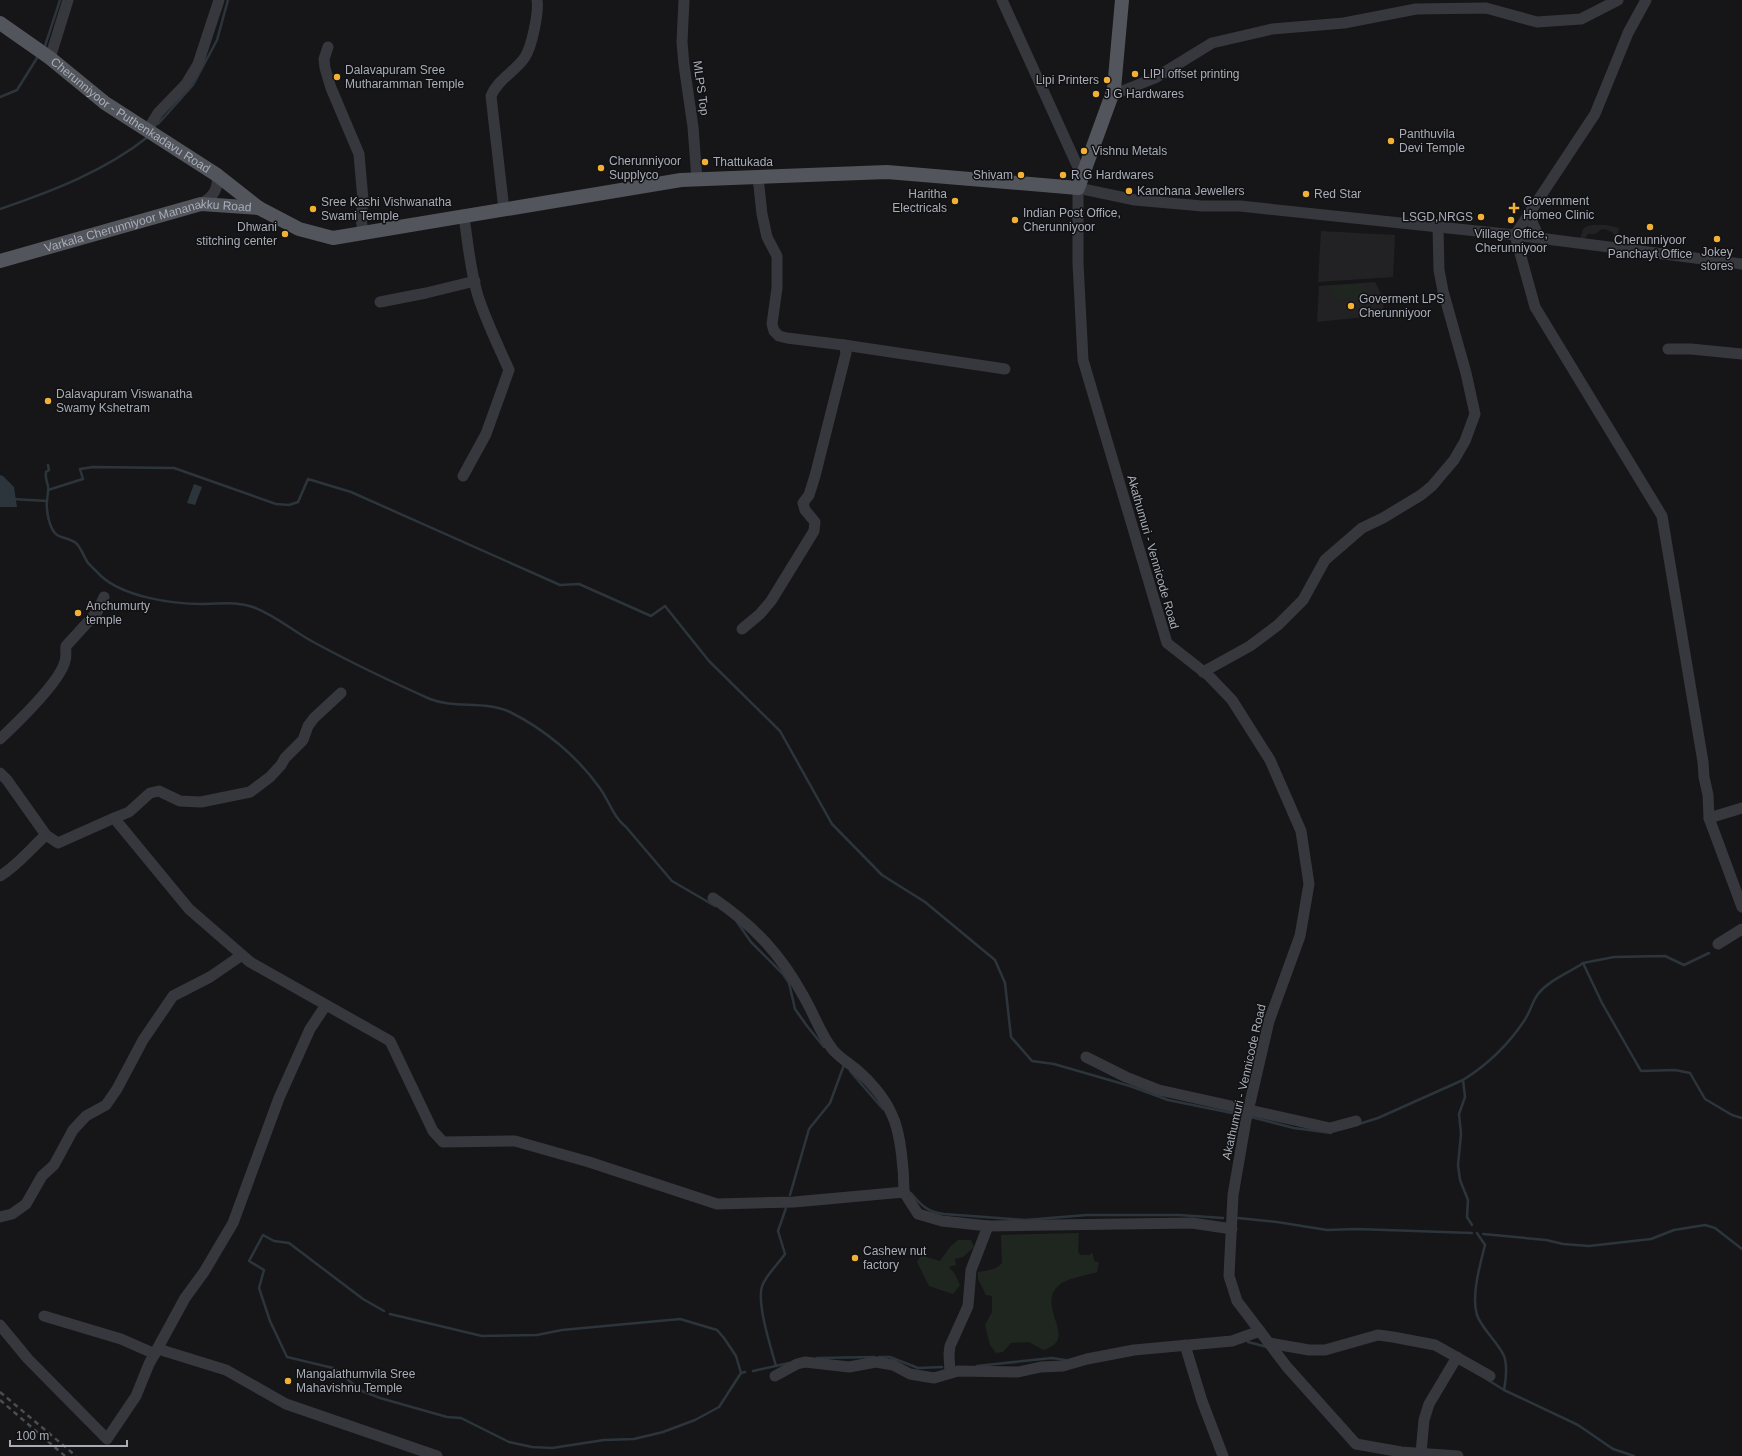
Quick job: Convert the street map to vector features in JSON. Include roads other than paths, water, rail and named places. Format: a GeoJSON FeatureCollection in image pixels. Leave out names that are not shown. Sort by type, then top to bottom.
{"type":"FeatureCollection","features":[{"type":"Feature","properties":{"kind":"main road"},"geometry":{"type":"LineString","coordinates":[[1080,182],[1112,95],[1122,0]]}},
{"type":"Feature","properties":{"kind":"main road","name":"Cherunniyoor - Puthenkadavu Road"},"geometry":{"type":"LineString","coordinates":[[0,23],[50,58],[105,103],[217,175],[259,208]]}},
{"type":"Feature","properties":{"kind":"main road","name":"Varkala Cherunniyoor Mananakku Road"},"geometry":{"type":"LineString","coordinates":[[0,261],[201,204],[259,208],[299,229],[333,238],[682,180],[887,172],[1080,182]]}},
{"type":"Feature","properties":{"kind":"street"},"geometry":{"type":"LineString","coordinates":[[50,58],[68,0]]}},
{"type":"Feature","properties":{"kind":"street"},"geometry":{"type":"LineString","coordinates":[[147,131],[158,112],[186,84],[198,64],[219,0]]}},
{"type":"Feature","properties":{"kind":"street"},"geometry":{"type":"LineString","coordinates":[[504,210],[490,96],[526,56],[539,10],[537,0]]}},
{"type":"Feature","properties":{"kind":"street","name":"MLPS Top"},"geometry":{"type":"LineString","coordinates":[[684,0],[683,58],[693,127],[697,180]]}},
{"type":"Feature","properties":{"kind":"street"},"geometry":{"type":"LineString","coordinates":[[1002,0],[1080,182]]}},
{"type":"Feature","properties":{"kind":"street"},"geometry":{"type":"LineString","coordinates":[[1112,95],[1155,78],[1212,43],[1272,29],[1344,23],[1416,9],[1486,8],[1537,22],[1582,19],[1618,0]]}},
{"type":"Feature","properties":{"kind":"street"},"geometry":{"type":"LineString","coordinates":[[1646,0],[1628,33],[1595,114],[1515,235],[1535,307],[1662,516],[1703,762],[1704,777],[1708,795],[1709,818],[1742,907]]}},
{"type":"Feature","properties":{"kind":"street"},"geometry":{"type":"LineString","coordinates":[[328,47],[324,59],[325,68],[331,88],[359,154],[363,200],[361,218],[363,233]]}},
{"type":"Feature","properties":{"kind":"street"},"geometry":{"type":"LineString","coordinates":[[201,204],[213,194],[217,187],[217,175]]}},
{"type":"Feature","properties":{"kind":"street"},"geometry":{"type":"LineString","coordinates":[[758,177],[762,214],[767,237],[777,256],[777,288],[772,324],[774,331],[779,336],[1005,369]]}},
{"type":"Feature","properties":{"kind":"street","name":"Varkala Cherunniyoor Mananakku Road"},"geometry":{"type":"LineString","coordinates":[[1080,182],[1135,200],[1202,206],[1240,206],[1538,237],[1742,264]]}},
{"type":"Feature","properties":{"kind":"street","name":"Akathumuri - Vennicode Road"},"geometry":{"type":"LineString","coordinates":[[1080,182],[1078,262],[1083,360],[1167,643],[1203,672],[1232,700],[1270,760],[1301,831],[1309,884],[1300,936],[1269,1021],[1249,1109],[1233,1195],[1229,1276],[1237,1301],[1287,1366],[1356,1444],[1401,1452],[1458,1456]]}},
{"type":"Feature","properties":{"kind":"street"},"geometry":{"type":"LineString","coordinates":[[1530,212],[1538,237]]}},
{"type":"Feature","properties":{"kind":"street"},"geometry":{"type":"LineString","coordinates":[[463,476],[486,434],[509,370],[494,339],[474,281],[464,216]]}},
{"type":"Feature","properties":{"kind":"street"},"geometry":{"type":"LineString","coordinates":[[1203,672],[1250,646],[1278,625],[1303,600],[1325,560],[1362,528],[1383,518],[1426,491],[1454,460],[1464,441],[1475,414],[1466,373],[1443,291],[1440,270],[1438,227]]}},
{"type":"Feature","properties":{"kind":"street"},"geometry":{"type":"LineString","coordinates":[[380,302],[426,293],[474,281]]}},
{"type":"Feature","properties":{"kind":"street"},"geometry":{"type":"LineString","coordinates":[[742,629],[760,614],[771,601],[814,531],[815,522],[805,510],[803,504],[809,495],[815,476],[844,365],[846,353],[844,345]]}},
{"type":"Feature","properties":{"kind":"street"},"geometry":{"type":"LineString","coordinates":[[1668,349],[1691,349],[1742,354]]}},
{"type":"Feature","properties":{"kind":"street"},"geometry":{"type":"LineString","coordinates":[[0,739],[20,721],[58,677],[66,660],[66,646],[97,612],[104,597]]}},
{"type":"Feature","properties":{"kind":"street"},"geometry":{"type":"LineString","coordinates":[[0,773],[7,780],[46,835],[58,844],[129,812],[150,793],[159,791],[180,801],[201,802],[250,792],[270,777],[281,765],[285,758],[303,740],[308,726],[314,718],[340,693]]}},
{"type":"Feature","properties":{"kind":"street"},"geometry":{"type":"LineString","coordinates":[[1709,818],[1742,808]]}},
{"type":"Feature","properties":{"kind":"street"},"geometry":{"type":"LineString","coordinates":[[114,818],[190,909],[250,962],[390,1041],[433,1131],[443,1142],[515,1141],[589,1162],[717,1204],[794,1202],[904,1192]]}},
{"type":"Feature","properties":{"kind":"street"},"geometry":{"type":"LineString","coordinates":[[0,876],[15,866],[46,835]]}},
{"type":"Feature","properties":{"kind":"street"},"geometry":{"type":"LineString","coordinates":[[713,898],[734,913],[773,949],[804,997],[819,1027],[834,1051],[858,1071],[879,1094],[893,1115],[904,1167],[904,1192],[918,1214],[942,1221],[988,1226],[1192,1223],[1232,1228]]}},
{"type":"Feature","properties":{"kind":"street"},"geometry":{"type":"LineString","coordinates":[[1718,944],[1742,929]]}},
{"type":"Feature","properties":{"kind":"street"},"geometry":{"type":"LineString","coordinates":[[0,1217],[12,1214],[26,1204],[42,1176],[54,1165],[73,1130],[86,1116],[106,1105],[117,1089],[143,1040],[173,996],[210,977],[242,955]]}},
{"type":"Feature","properties":{"kind":"street"},"geometry":{"type":"LineString","coordinates":[[0,1325],[28,1359],[107,1439],[136,1396],[157,1351],[185,1298],[204,1272],[233,1223],[279,1098],[310,1029],[326,1005]]}},
{"type":"Feature","properties":{"kind":"street"},"geometry":{"type":"LineString","coordinates":[[1086,1057],[1126,1078],[1159,1090],[1330,1128],[1356,1121]]}},
{"type":"Feature","properties":{"kind":"street"},"geometry":{"type":"LineString","coordinates":[[950,1373],[950,1346],[968,1306],[971,1270],[988,1226]]}},
{"type":"Feature","properties":{"kind":"street"},"geometry":{"type":"LineString","coordinates":[[44,1316],[157,1351],[226,1370],[286,1404],[437,1456]]}},
{"type":"Feature","properties":{"kind":"street"},"geometry":{"type":"LineString","coordinates":[[775,1376],[797,1364],[805,1362],[848,1368],[876,1362],[893,1364],[910,1374],[926,1378],[934,1378],[958,1371],[1018,1372],[1041,1367],[1063,1366],[1087,1359],[1134,1350],[1232,1341],[1260,1331]]}},
{"type":"Feature","properties":{"kind":"street"},"geometry":{"type":"LineString","coordinates":[[1269,1343],[1309,1350],[1325,1350],[1378,1335],[1435,1345],[1462,1361],[1474,1365],[1490,1376]]}},
{"type":"Feature","properties":{"kind":"street"},"geometry":{"type":"LineString","coordinates":[[1185,1346],[1202,1400],[1223,1456]]}},
{"type":"Feature","properties":{"kind":"street"},"geometry":{"type":"LineString","coordinates":[[1421,1453],[1424,1420],[1429,1404],[1457,1357]]}},
{"type":"Feature","properties":{"kind":"waterway"},"geometry":{"type":"LineString","coordinates":[[45,46],[60,0]]}},
{"type":"Feature","properties":{"kind":"waterway"},"geometry":{"type":"LineString","coordinates":[[158,124],[193,85],[217,40],[228,0]]}},
{"type":"Feature","properties":{"kind":"waterway"},"geometry":{"type":"LineString","coordinates":[[0,97],[17,90],[37,58]]}},
{"type":"Feature","properties":{"kind":"waterway"},"geometry":{"type":"LineString","coordinates":[[0,209],[78,179],[115,160],[149,136]]}},
{"type":"Feature","properties":{"kind":"waterway"},"geometry":{"type":"LineString","coordinates":[[48,465],[49,470],[46,472],[48,488],[47,509],[54,532],[57,535],[77,544],[88,563],[101,576],[111,583],[135,594],[163,601],[190,604],[235,603],[247,605],[270,615],[309,640],[373,673],[430,699],[450,704],[490,706],[510,712],[547,735],[581,765],[602,792],[614,813],[672,881],[715,906]]}},
{"type":"Feature","properties":{"kind":"waterway"},"geometry":{"type":"LineString","coordinates":[[48,490],[83,479],[80,469],[93,467],[174,468],[276,504],[289,505],[298,502],[308,479],[351,492],[560,585],[579,584],[651,616],[665,606],[709,661],[780,731],[832,824],[882,875],[925,902],[995,960],[1005,983],[1011,1037],[1032,1061],[1054,1064],[1130,1086],[1168,1100],[1242,1115]]}},
{"type":"Feature","properties":{"kind":"waterway"},"geometry":{"type":"LineString","coordinates":[[13,499],[47,501]]}},
{"type":"Feature","properties":{"kind":"waterway"},"geometry":{"type":"LineString","coordinates":[[737,922],[751,942],[783,974],[789,983],[795,1009],[824,1047]]}},
{"type":"Feature","properties":{"kind":"waterway"},"geometry":{"type":"LineString","coordinates":[[1583,963],[1614,957],[1665,956],[1684,965],[1709,953]]}},
{"type":"Feature","properties":{"kind":"waterway"},"geometry":{"type":"LineString","coordinates":[[1472,1225],[1467,1217],[1468,1200],[1460,1180],[1458,1165],[1461,1134],[1459,1114],[1465,1097],[1463,1080],[1489,1061],[1504,1046],[1518,1030],[1526,1018],[1536,997],[1543,989],[1553,981],[1583,963],[1602,1003],[1641,1071],[1675,1070],[1690,1073],[1705,1099],[1732,1115],[1742,1118]]}},
{"type":"Feature","properties":{"kind":"waterway"},"geometry":{"type":"LineString","coordinates":[[790,1195],[809,1129],[830,1103],[844,1065]]}},
{"type":"Feature","properties":{"kind":"waterway"},"geometry":{"type":"LineString","coordinates":[[850,1071],[883,1109]]}},
{"type":"Feature","properties":{"kind":"waterway"},"geometry":{"type":"LineString","coordinates":[[1359,1124],[1378,1118],[1463,1080]]}},
{"type":"Feature","properties":{"kind":"waterway"},"geometry":{"type":"LineString","coordinates":[[1251,1117],[1294,1128],[1331,1133]]}},
{"type":"Feature","properties":{"kind":"waterway"},"geometry":{"type":"LineString","coordinates":[[911,1193],[929,1210],[944,1214],[1025,1220],[1087,1215],[1179,1215],[1223,1218]]}},
{"type":"Feature","properties":{"kind":"waterway"},"geometry":{"type":"LineString","coordinates":[[776,1366],[762,1312],[761,1291],[768,1276],[785,1254],[778,1231],[786,1208]]}},
{"type":"Feature","properties":{"kind":"waterway"},"geometry":{"type":"LineString","coordinates":[[1238,1218],[1277,1222],[1327,1230],[1357,1229],[1472,1233]]}},
{"type":"Feature","properties":{"kind":"waterway"},"geometry":{"type":"LineString","coordinates":[[1483,1234],[1589,1246],[1651,1239],[1674,1230],[1705,1225],[1715,1228],[1742,1249]]}},
{"type":"Feature","properties":{"kind":"waterway"},"geometry":{"type":"LineString","coordinates":[[1477,1233],[1485,1245],[1479,1271],[1475,1307],[1483,1327],[1503,1354],[1506,1367],[1504,1390],[1488,1380]]}},
{"type":"Feature","properties":{"kind":"waterway"},"geometry":{"type":"LineString","coordinates":[[339,1372],[333,1368],[287,1357],[270,1321],[259,1288],[264,1270],[249,1261],[263,1235],[274,1241],[289,1243],[363,1299],[384,1311]]}},
{"type":"Feature","properties":{"kind":"waterway"},"geometry":{"type":"LineString","coordinates":[[390,1314],[482,1336],[537,1335],[562,1330],[680,1319],[717,1330],[736,1356],[741,1373],[745,1372]]}},
{"type":"Feature","properties":{"kind":"waterway"},"geometry":{"type":"LineString","coordinates":[[1248,1342],[1267,1347]]}},
{"type":"Feature","properties":{"kind":"waterway"},"geometry":{"type":"LineString","coordinates":[[817,1358],[874,1357]]}},
{"type":"Feature","properties":{"kind":"waterway"},"geometry":{"type":"LineString","coordinates":[[879,1357],[890,1357],[918,1368],[942,1367]]}},
{"type":"Feature","properties":{"kind":"waterway"},"geometry":{"type":"LineString","coordinates":[[977,1366],[1052,1358],[1065,1360]]}},
{"type":"Feature","properties":{"kind":"waterway"},"geometry":{"type":"LineString","coordinates":[[753,1371],[789,1363]]}},
{"type":"Feature","properties":{"kind":"waterway"},"geometry":{"type":"LineString","coordinates":[[343,1376],[362,1391],[380,1398],[447,1417],[461,1418],[509,1442],[532,1447],[552,1448],[604,1440],[634,1439],[663,1432],[695,1420],[719,1407],[741,1373]]}},
{"type":"Feature","properties":{"kind":"waterway"},"geometry":{"type":"LineString","coordinates":[[1504,1390],[1578,1425],[1613,1449],[1634,1456]]}},
{"type":"Feature","properties":{"kind":"railway"},"geometry":{"type":"LineString","coordinates":[[0,1392],[76,1456]]}},
{"type":"Feature","properties":{"kind":"railway"},"geometry":{"type":"LineString","coordinates":[[0,1400],[65,1456]]}},
{"type":"Feature","properties":{"kind":"place","name":"LIPI offset printing"},"geometry":{"type":"Point","coordinates":[1135,74]}},
{"type":"Feature","properties":{"kind":"place","name":"Dalavapuram Sree Mutharamman Temple"},"geometry":{"type":"Point","coordinates":[337,77]}},
{"type":"Feature","properties":{"kind":"place","name":"Lipi Printers"},"geometry":{"type":"Point","coordinates":[1107,80]}},
{"type":"Feature","properties":{"kind":"place","name":"J G Hardwares"},"geometry":{"type":"Point","coordinates":[1096,94]}},
{"type":"Feature","properties":{"kind":"place","name":"Panthuvila Devi Temple"},"geometry":{"type":"Point","coordinates":[1391,141]}},
{"type":"Feature","properties":{"kind":"place","name":"Vishnu Metals"},"geometry":{"type":"Point","coordinates":[1084,151]}},
{"type":"Feature","properties":{"kind":"place","name":"Thattukada"},"geometry":{"type":"Point","coordinates":[705,162]}},
{"type":"Feature","properties":{"kind":"place","name":"Cherunniyoor Supplyco"},"geometry":{"type":"Point","coordinates":[601,168]}},
{"type":"Feature","properties":{"kind":"place","name":"Shivam"},"geometry":{"type":"Point","coordinates":[1021,175]}},
{"type":"Feature","properties":{"kind":"place","name":"R G Hardwares"},"geometry":{"type":"Point","coordinates":[1063,175]}},
{"type":"Feature","properties":{"kind":"place","name":"Kanchana Jewellers"},"geometry":{"type":"Point","coordinates":[1129,191]}},
{"type":"Feature","properties":{"kind":"place","name":"Red Star"},"geometry":{"type":"Point","coordinates":[1306,194]}},
{"type":"Feature","properties":{"kind":"place","name":"Haritha Electricals"},"geometry":{"type":"Point","coordinates":[955,201]}},
{"type":"Feature","properties":{"kind":"place","name":"Government Homeo Clinic"},"geometry":{"type":"Point","coordinates":[1514,208]}},
{"type":"Feature","properties":{"kind":"place","name":"Sree Kashi Vishwanatha Swami Temple"},"geometry":{"type":"Point","coordinates":[313,209]}},
{"type":"Feature","properties":{"kind":"place","name":"LSGD,NRGS"},"geometry":{"type":"Point","coordinates":[1481,217]}},
{"type":"Feature","properties":{"kind":"place","name":"Indian Post Office, Cherunniyoor"},"geometry":{"type":"Point","coordinates":[1015,220]}},
{"type":"Feature","properties":{"kind":"place","name":"Village Office, Cherunniyoor"},"geometry":{"type":"Point","coordinates":[1511,220]}},
{"type":"Feature","properties":{"kind":"place","name":"Cherunniyoor Panchayt Office"},"geometry":{"type":"Point","coordinates":[1650,227]}},
{"type":"Feature","properties":{"kind":"place","name":"Dhwani stitching center"},"geometry":{"type":"Point","coordinates":[285,234]}},
{"type":"Feature","properties":{"kind":"place","name":"Jokey stores"},"geometry":{"type":"Point","coordinates":[1717,239]}},
{"type":"Feature","properties":{"kind":"place","name":"Goverment LPS Cherunniyoor"},"geometry":{"type":"Point","coordinates":[1351,306]}},
{"type":"Feature","properties":{"kind":"place","name":"Dalavapuram Viswanatha Swamy Kshetram"},"geometry":{"type":"Point","coordinates":[48,401]}},
{"type":"Feature","properties":{"kind":"place","name":"Anchumurty temple"},"geometry":{"type":"Point","coordinates":[78,613]}},
{"type":"Feature","properties":{"kind":"place","name":"Cashew nut factory"},"geometry":{"type":"Point","coordinates":[855,1258]}},
{"type":"Feature","properties":{"kind":"place","name":"Mangalathumvila Sree Mahavishnu Temple"},"geometry":{"type":"Point","coordinates":[288,1381]}}]}
